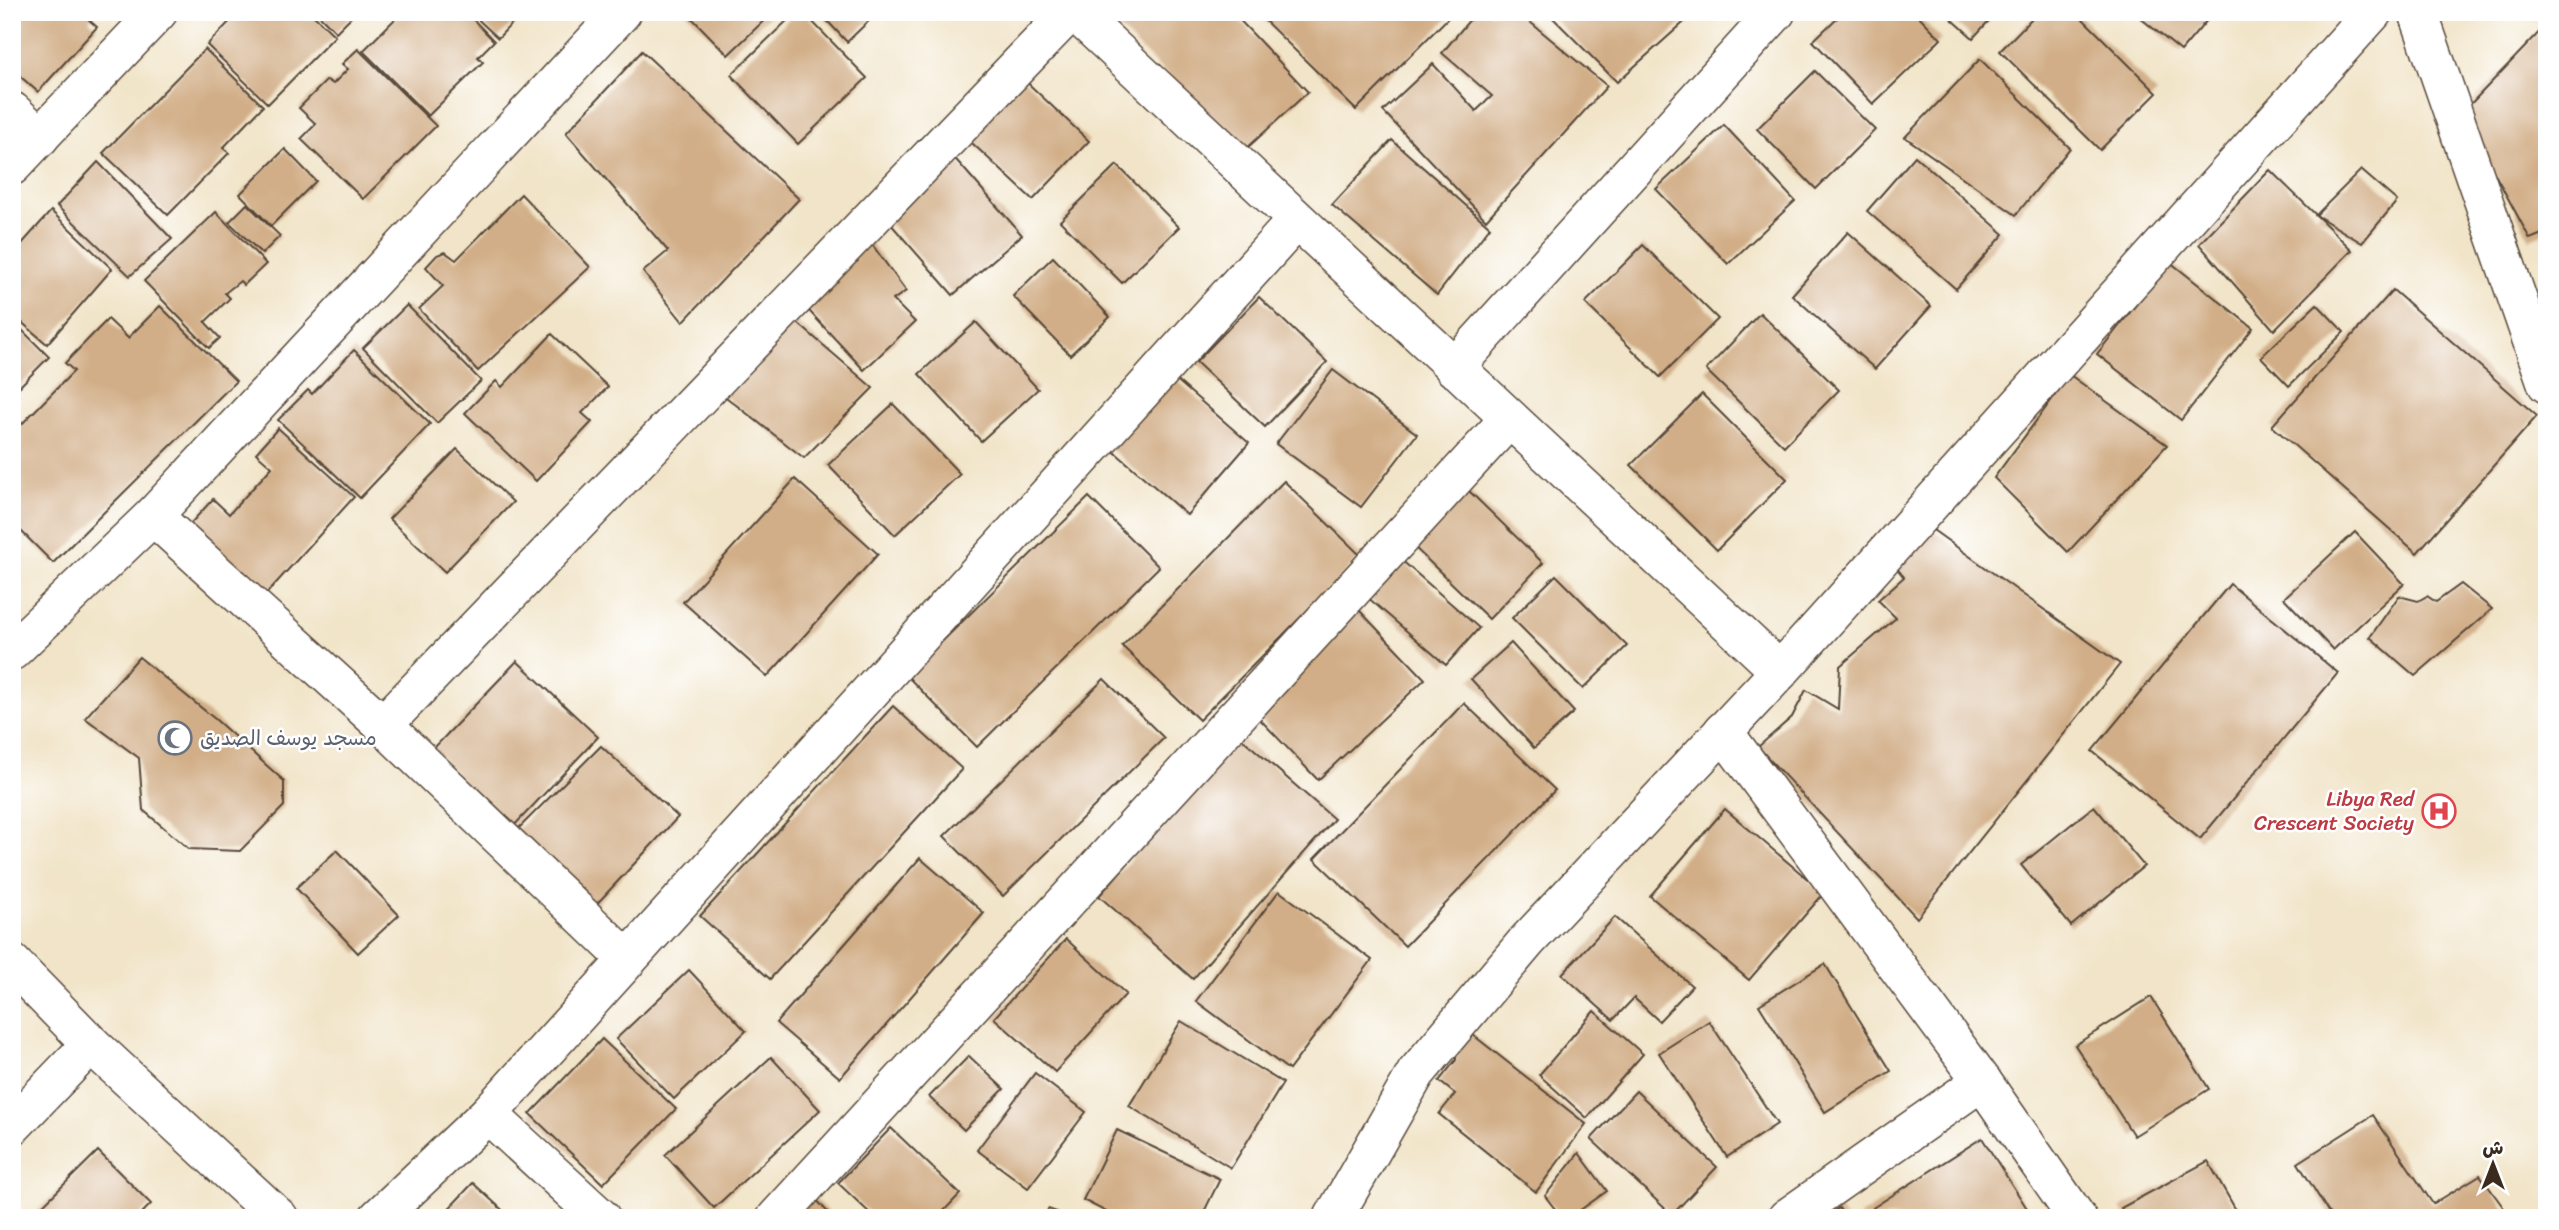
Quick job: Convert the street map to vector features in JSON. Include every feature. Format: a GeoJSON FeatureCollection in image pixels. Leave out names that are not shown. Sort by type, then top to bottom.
{"type":"FeatureCollection","features":[{"type":"Feature","properties":{"kind":"street"},"geometry":{"type":"LineString","coordinates":[[12,166],[158,12]]}},
{"type":"Feature","properties":{"kind":"street"},"geometry":{"type":"LineString","coordinates":[[12,651],[153,516],[622,12]]}},
{"type":"Feature","properties":{"kind":"street"},"geometry":{"type":"LineString","coordinates":[[383,725],[1070,12]]}},
{"type":"Feature","properties":{"kind":"street"},"geometry":{"type":"LineString","coordinates":[[1075,12],[1780,671]]}},
{"type":"Feature","properties":{"kind":"street"},"geometry":{"type":"LineString","coordinates":[[1454,368],[1776,12]]}},
{"type":"Feature","properties":{"kind":"street"},"geometry":{"type":"LineString","coordinates":[[1334,1218],[1416,1073],[1527,942],[1780,671],[2373,12]]}},
{"type":"Feature","properties":{"kind":"street"},"geometry":{"type":"LineString","coordinates":[[2418,12],[2547,384]]}},
{"type":"Feature","properties":{"kind":"street"},"geometry":{"type":"LineString","coordinates":[[12,111],[40,137]]}},
{"type":"Feature","properties":{"kind":"street"},"geometry":{"type":"LineString","coordinates":[[378,1218],[488,1114],[1296,221]]}},
{"type":"Feature","properties":{"kind":"street"},"geometry":{"type":"LineString","coordinates":[[776,1218],[1509,419]]}},
{"type":"Feature","properties":{"kind":"street"},"geometry":{"type":"LineString","coordinates":[[153,516],[383,725],[627,959]]}},
{"type":"Feature","properties":{"kind":"street"},"geometry":{"type":"LineString","coordinates":[[1723,731],[1982,1081],[2077,1218]]}},
{"type":"Feature","properties":{"kind":"street"},"geometry":{"type":"LineString","coordinates":[[12,963],[92,1044],[279,1218]]}},
{"type":"Feature","properties":{"kind":"street"},"geometry":{"type":"LineString","coordinates":[[12,1126],[92,1044]]}},
{"type":"Feature","properties":{"kind":"street"},"geometry":{"type":"LineString","coordinates":[[1787,1218],[1982,1081]]}},
{"type":"Feature","properties":{"kind":"street"},"geometry":{"type":"LineString","coordinates":[[488,1114],[601,1218]]}},
{"type":"Feature","properties":{"kind":"building"},"geometry":{"type":"Polygon","coordinates":[[[12,12],[96,12],[89,20],[97,27],[38,92],[12,69],[12,12]]]}},
{"type":"Feature","properties":{"kind":"building"},"geometry":{"type":"Polygon","coordinates":[[[239,12],[310,12],[335,36],[268,104],[207,45],[239,12]]]}},
{"type":"Feature","properties":{"kind":"building"},"geometry":{"type":"Polygon","coordinates":[[[316,12],[356,12],[336,32],[316,12]]]}},
{"type":"Feature","properties":{"kind":"building"},"geometry":{"type":"Polygon","coordinates":[[[402,12],[466,12],[494,41],[478,57],[483,62],[428,116],[363,51],[402,12]]]}},
{"type":"Feature","properties":{"kind":"building"},"geometry":{"type":"Polygon","coordinates":[[[470,12],[523,12],[498,38],[470,12]]]}},
{"type":"Feature","properties":{"kind":"building"},"geometry":{"type":"Polygon","coordinates":[[[686,12],[773,12],[728,55],[686,12]]]}},
{"type":"Feature","properties":{"kind":"building"},"geometry":{"type":"Polygon","coordinates":[[[796,12],[803,12],[867,78],[798,144],[731,75],[796,12]]]}},
{"type":"Feature","properties":{"kind":"building"},"geometry":{"type":"Polygon","coordinates":[[[819,12],[878,12],[847,42],[819,12]]]}},
{"type":"Feature","properties":{"kind":"building"},"geometry":{"type":"Polygon","coordinates":[[[1102,12],[1232,12],[1308,92],[1245,150],[1102,12]]]}},
{"type":"Feature","properties":{"kind":"building"},"geometry":{"type":"Polygon","coordinates":[[[1256,12],[1454,12],[1356,110],[1256,12]]]}},
{"type":"Feature","properties":{"kind":"building"},"geometry":{"type":"Polygon","coordinates":[[[1476,12],[1518,12],[1607,86],[1486,220],[1383,111],[1433,64],[1476,111],[1492,96],[1442,53],[1476,12]]]}},
{"type":"Feature","properties":{"kind":"building"},"geometry":{"type":"Polygon","coordinates":[[[1547,12],[1688,12],[1692,15],[1617,82],[1547,12]]]}},
{"type":"Feature","properties":{"kind":"building"},"geometry":{"type":"Polygon","coordinates":[[[1843,12],[1915,12],[1941,39],[1873,104],[1813,41],[1843,12]]]}},
{"type":"Feature","properties":{"kind":"building"},"geometry":{"type":"Polygon","coordinates":[[[1944,12],[1997,12],[1973,38],[1944,12]]]}},
{"type":"Feature","properties":{"kind":"building"},"geometry":{"type":"Polygon","coordinates":[[[2038,12],[2076,12],[2157,93],[2100,150],[2000,51],[2038,12]]]}},
{"type":"Feature","properties":{"kind":"building"},"geometry":{"type":"Polygon","coordinates":[[[2133,12],[2214,12],[2181,51],[2133,12]]]}},
{"type":"Feature","properties":{"kind":"building"},"geometry":{"type":"Polygon","coordinates":[[[2547,24],[2547,232],[2530,239],[2462,113],[2547,24]]]}},
{"type":"Feature","properties":{"kind":"building"},"geometry":{"type":"Polygon","coordinates":[[[205,49],[263,106],[223,148],[229,153],[168,215],[103,153],[205,49]]]}},
{"type":"Feature","properties":{"kind":"building"},"geometry":{"type":"Polygon","coordinates":[[[358,49],[436,126],[363,199],[301,139],[316,124],[299,108],[327,80],[333,84],[348,69],[342,64],[358,49]]]}},
{"type":"Feature","properties":{"kind":"building"},"geometry":{"type":"Polygon","coordinates":[[[642,51],[799,199],[683,322],[643,272],[668,251],[566,133],[642,51]]]}},
{"type":"Feature","properties":{"kind":"building"},"geometry":{"type":"Polygon","coordinates":[[[1980,59],[2070,148],[2016,215],[1905,137],[1980,59]]]}},
{"type":"Feature","properties":{"kind":"building"},"geometry":{"type":"Polygon","coordinates":[[[1015,71],[1089,141],[1033,200],[958,130],[1015,71]]]}},
{"type":"Feature","properties":{"kind":"building"},"geometry":{"type":"Polygon","coordinates":[[[1815,71],[1875,130],[1816,189],[1757,129],[1815,71]]]}},
{"type":"Feature","properties":{"kind":"building"},"geometry":{"type":"Polygon","coordinates":[[[1724,125],[1795,201],[1728,264],[1656,189],[1724,125]]]}},
{"type":"Feature","properties":{"kind":"building"},"geometry":{"type":"Polygon","coordinates":[[[1392,140],[1490,227],[1437,295],[1332,205],[1392,140]]]}},
{"type":"Feature","properties":{"kind":"building"},"geometry":{"type":"Polygon","coordinates":[[[285,149],[316,181],[271,226],[240,194],[285,149]]]}},
{"type":"Feature","properties":{"kind":"building"},"geometry":{"type":"Polygon","coordinates":[[[951,154],[1022,235],[953,295],[882,214],[951,154]]]}},
{"type":"Feature","properties":{"kind":"building"},"geometry":{"type":"Polygon","coordinates":[[[1915,156],[2004,234],[1956,289],[1867,211],[1915,156]]]}},
{"type":"Feature","properties":{"kind":"building"},"geometry":{"type":"Polygon","coordinates":[[[98,162],[172,239],[130,276],[57,206],[98,162]]]}},
{"type":"Feature","properties":{"kind":"building"},"geometry":{"type":"Polygon","coordinates":[[[1117,165],[1179,227],[1122,283],[1060,221],[1117,165]]]}},
{"type":"Feature","properties":{"kind":"building"},"geometry":{"type":"Polygon","coordinates":[[[2270,170],[2352,250],[2274,330],[2199,244],[2270,170]]]}},
{"type":"Feature","properties":{"kind":"building"},"geometry":{"type":"Polygon","coordinates":[[[2361,170],[2397,201],[2362,243],[2316,215],[2361,170]]]}},
{"type":"Feature","properties":{"kind":"building"},"geometry":{"type":"Polygon","coordinates":[[[521,194],[590,267],[478,371],[419,309],[443,286],[426,267],[437,255],[445,252],[456,260],[521,194]]]}},
{"type":"Feature","properties":{"kind":"building"},"geometry":{"type":"Polygon","coordinates":[[[247,204],[280,236],[262,254],[229,222],[247,204]]]}},
{"type":"Feature","properties":{"kind":"building"},"geometry":{"type":"Polygon","coordinates":[[[51,211],[112,269],[47,344],[12,314],[12,255],[51,211]]]}},
{"type":"Feature","properties":{"kind":"building"},"geometry":{"type":"Polygon","coordinates":[[[216,212],[266,264],[244,285],[240,281],[225,293],[230,298],[205,322],[220,338],[209,348],[144,281],[216,212]]]}},
{"type":"Feature","properties":{"kind":"building"},"geometry":{"type":"Polygon","coordinates":[[[860,228],[906,291],[893,300],[915,322],[864,370],[798,299],[849,252],[858,262],[843,241],[860,228]]]}},
{"type":"Feature","properties":{"kind":"building"},"geometry":{"type":"Polygon","coordinates":[[[1848,232],[1931,306],[1875,369],[1792,295],[1848,232]]]}},
{"type":"Feature","properties":{"kind":"building"},"geometry":{"type":"Polygon","coordinates":[[[1643,245],[1718,319],[1660,377],[1585,303],[1643,245]]]}},
{"type":"Feature","properties":{"kind":"building"},"geometry":{"type":"Polygon","coordinates":[[[1053,257],[1110,317],[1070,355],[1013,296],[1053,257]]]}},
{"type":"Feature","properties":{"kind":"building"},"geometry":{"type":"Polygon","coordinates":[[[2170,262],[2253,328],[2181,420],[2097,354],[2170,262]]]}},
{"type":"Feature","properties":{"kind":"building"},"geometry":{"type":"Polygon","coordinates":[[[2393,290],[2537,416],[2417,553],[2272,426],[2393,290]]]}},
{"type":"Feature","properties":{"kind":"building"},"geometry":{"type":"Polygon","coordinates":[[[1259,297],[1327,362],[1265,427],[1196,362],[1259,297]]]}},
{"type":"Feature","properties":{"kind":"building"},"geometry":{"type":"Polygon","coordinates":[[[2317,304],[2344,332],[2289,386],[2261,357],[2317,304]]]}},
{"type":"Feature","properties":{"kind":"building"},"geometry":{"type":"Polygon","coordinates":[[[407,305],[481,381],[437,423],[363,348],[407,305]]]}},
{"type":"Feature","properties":{"kind":"building"},"geometry":{"type":"Polygon","coordinates":[[[160,306],[236,381],[53,563],[14,524],[12,526],[12,434],[74,371],[65,363],[108,319],[128,338],[160,306]]]}},
{"type":"Feature","properties":{"kind":"building"},"geometry":{"type":"Polygon","coordinates":[[[786,313],[873,388],[804,458],[713,387],[786,313]]]}},
{"type":"Feature","properties":{"kind":"building"},"geometry":{"type":"Polygon","coordinates":[[[1760,313],[1839,390],[1784,446],[1706,370],[1760,313]]]}},
{"type":"Feature","properties":{"kind":"building"},"geometry":{"type":"Polygon","coordinates":[[[12,320],[49,357],[12,394],[12,320]]]}},
{"type":"Feature","properties":{"kind":"building"},"geometry":{"type":"Polygon","coordinates":[[[976,322],[1038,389],[981,441],[919,374],[976,322]]]}},
{"type":"Feature","properties":{"kind":"building"},"geometry":{"type":"Polygon","coordinates":[[[552,334],[608,387],[582,413],[592,422],[536,481],[465,413],[496,381],[502,387],[552,334]]]}},
{"type":"Feature","properties":{"kind":"building"},"geometry":{"type":"Polygon","coordinates":[[[354,350],[430,424],[360,498],[278,420],[308,390],[312,394],[354,350]]]}},
{"type":"Feature","properties":{"kind":"building"},"geometry":{"type":"Polygon","coordinates":[[[1333,370],[1417,434],[1361,507],[1276,444],[1333,370]]]}},
{"type":"Feature","properties":{"kind":"building"},"geometry":{"type":"Polygon","coordinates":[[[2070,375],[2167,445],[2068,552],[1994,478],[2070,375]]]}},
{"type":"Feature","properties":{"kind":"building"},"geometry":{"type":"Polygon","coordinates":[[[1172,376],[1249,443],[1187,515],[1110,448],[1172,376]]]}},
{"type":"Feature","properties":{"kind":"building"},"geometry":{"type":"Polygon","coordinates":[[[1702,394],[1787,479],[1717,550],[1631,465],[1702,394]]]}},
{"type":"Feature","properties":{"kind":"building"},"geometry":{"type":"Polygon","coordinates":[[[893,404],[960,474],[895,535],[828,465],[893,404]]]}},
{"type":"Feature","properties":{"kind":"building"},"geometry":{"type":"Polygon","coordinates":[[[278,428],[354,497],[257,604],[180,535],[213,499],[229,514],[272,467],[256,453],[278,428]]]}},
{"type":"Feature","properties":{"kind":"building"},"geometry":{"type":"Polygon","coordinates":[[[457,449],[513,502],[445,572],[389,519],[457,449]]]}},
{"type":"Feature","properties":{"kind":"building"},"geometry":{"type":"Polygon","coordinates":[[[795,479],[878,554],[767,677],[683,602],[795,479]]]}},
{"type":"Feature","properties":{"kind":"building"},"geometry":{"type":"Polygon","coordinates":[[[1284,481],[1361,556],[1199,720],[1122,646],[1284,481]]]}},
{"type":"Feature","properties":{"kind":"building"},"geometry":{"type":"Polygon","coordinates":[[[1464,486],[1543,563],[1489,619],[1409,542],[1464,486]]]}},
{"type":"Feature","properties":{"kind":"building"},"geometry":{"type":"Polygon","coordinates":[[[1089,497],[1159,567],[977,747],[907,676],[1089,497]]]}},
{"type":"Feature","properties":{"kind":"building"},"geometry":{"type":"Polygon","coordinates":[[[1926,525],[2120,664],[1917,918],[1758,747],[1792,717],[1806,690],[1838,709],[1840,666],[1896,618],[1878,600],[1904,577],[1890,560],[1926,525]]]}},
{"type":"Feature","properties":{"kind":"building"},"geometry":{"type":"Polygon","coordinates":[[[2355,532],[2404,584],[2333,650],[2284,598],[2355,532]]]}},
{"type":"Feature","properties":{"kind":"building"},"geometry":{"type":"Polygon","coordinates":[[[1399,558],[1479,628],[1446,665],[1366,596],[1399,558]]]}},
{"type":"Feature","properties":{"kind":"building"},"geometry":{"type":"Polygon","coordinates":[[[1556,575],[1627,646],[1583,689],[1512,618],[1556,575]]]}},
{"type":"Feature","properties":{"kind":"building"},"geometry":{"type":"Polygon","coordinates":[[[2230,584],[2338,673],[2200,839],[2092,751],[2230,584]]]}},
{"type":"Feature","properties":{"kind":"building"},"geometry":{"type":"Polygon","coordinates":[[[2461,584],[2492,609],[2415,676],[2370,637],[2399,596],[2418,601],[2427,596],[2436,602],[2461,584]]]}},
{"type":"Feature","properties":{"kind":"building"},"geometry":{"type":"Polygon","coordinates":[[[1359,610],[1425,679],[1318,780],[1253,712],[1359,610]]]}},
{"type":"Feature","properties":{"kind":"building"},"geometry":{"type":"Polygon","coordinates":[[[1511,643],[1574,712],[1534,748],[1471,679],[1511,643]]]}},
{"type":"Feature","properties":{"kind":"building","name":"مسجد يوسف الصديق"},"geometry":{"type":"Polygon","coordinates":[[[139,657],[215,719],[284,781],[284,806],[240,851],[189,849],[143,810],[139,758],[85,718],[139,657]]]}},
{"type":"Feature","properties":{"kind":"building"},"geometry":{"type":"Polygon","coordinates":[[[517,661],[598,737],[509,831],[433,749],[517,661]]]}},
{"type":"Feature","properties":{"kind":"building"},"geometry":{"type":"Polygon","coordinates":[[[1104,679],[1164,738],[1003,896],[944,836],[1104,679]]]}},
{"type":"Feature","properties":{"kind":"building"},"geometry":{"type":"Polygon","coordinates":[[[1464,703],[1555,790],[1405,946],[1314,859],[1464,703]]]}},
{"type":"Feature","properties":{"kind":"building"},"geometry":{"type":"Polygon","coordinates":[[[893,706],[962,769],[770,979],[700,916],[893,706]]]}},
{"type":"Feature","properties":{"kind":"building"},"geometry":{"type":"Polygon","coordinates":[[[1239,736],[1334,819],[1193,979],[1099,896],[1239,736]]]}},
{"type":"Feature","properties":{"kind":"building"},"geometry":{"type":"Polygon","coordinates":[[[601,746],[678,817],[591,910],[511,836],[601,746]]]}},
{"type":"Feature","properties":{"kind":"building"},"geometry":{"type":"Polygon","coordinates":[[[2094,806],[2144,866],[2071,926],[2021,865],[2094,806]]]}},
{"type":"Feature","properties":{"kind":"building"},"geometry":{"type":"Polygon","coordinates":[[[1725,809],[1824,893],[1749,980],[1650,896],[1725,809]]]}},
{"type":"Feature","properties":{"kind":"building"},"geometry":{"type":"Polygon","coordinates":[[[337,850],[399,915],[358,953],[296,888],[337,850]]]}},
{"type":"Feature","properties":{"kind":"building"},"geometry":{"type":"Polygon","coordinates":[[[920,858],[984,913],[840,1078],[776,1023],[920,858]]]}},
{"type":"Feature","properties":{"kind":"building"},"geometry":{"type":"Polygon","coordinates":[[[1279,891],[1372,960],[1289,1070],[1196,1001],[1279,891]]]}},
{"type":"Feature","properties":{"kind":"building"},"geometry":{"type":"Polygon","coordinates":[[[1615,917],[1692,986],[1659,1021],[1634,998],[1613,1020],[1562,974],[1615,917]]]}},
{"type":"Feature","properties":{"kind":"building"},"geometry":{"type":"Polygon","coordinates":[[[1066,939],[1126,994],[1055,1072],[994,1018],[1066,939]]]}},
{"type":"Feature","properties":{"kind":"building"},"geometry":{"type":"Polygon","coordinates":[[[1825,964],[1891,1071],[1825,1112],[1759,1005],[1825,964]]]}},
{"type":"Feature","properties":{"kind":"building"},"geometry":{"type":"Polygon","coordinates":[[[689,970],[746,1031],[674,1099],[616,1039],[689,970]]]}},
{"type":"Feature","properties":{"kind":"building"},"geometry":{"type":"Polygon","coordinates":[[[2151,997],[2209,1089],[2134,1136],[2075,1045],[2151,997]]]}},
{"type":"Feature","properties":{"kind":"building"},"geometry":{"type":"Polygon","coordinates":[[[1594,1011],[1643,1054],[1587,1118],[1539,1075],[1594,1011]]]}},
{"type":"Feature","properties":{"kind":"building"},"geometry":{"type":"Polygon","coordinates":[[[1181,1021],[1283,1083],[1231,1168],[1129,1106],[1181,1021]]]}},
{"type":"Feature","properties":{"kind":"building"},"geometry":{"type":"Polygon","coordinates":[[[1709,1021],[1777,1124],[1727,1157],[1659,1053],[1709,1021]]]}},
{"type":"Feature","properties":{"kind":"building"},"geometry":{"type":"Polygon","coordinates":[[[1468,1031],[1586,1124],[1536,1192],[1439,1114],[1455,1094],[1439,1081],[1456,1060],[1456,1048],[1468,1031]]]}},
{"type":"Feature","properties":{"kind":"building"},"geometry":{"type":"Polygon","coordinates":[[[602,1039],[676,1109],[603,1184],[530,1114],[602,1039]]]}},
{"type":"Feature","properties":{"kind":"building"},"geometry":{"type":"Polygon","coordinates":[[[969,1056],[1004,1089],[964,1130],[929,1097],[969,1056]]]}},
{"type":"Feature","properties":{"kind":"building"},"geometry":{"type":"Polygon","coordinates":[[[771,1057],[820,1110],[714,1208],[665,1155],[771,1057]]]}},
{"type":"Feature","properties":{"kind":"building"},"geometry":{"type":"Polygon","coordinates":[[[1035,1073],[1086,1112],[1028,1188],[977,1150],[1035,1073]]]}},
{"type":"Feature","properties":{"kind":"building"},"geometry":{"type":"Polygon","coordinates":[[[1636,1091],[1717,1167],[1672,1215],[1591,1139],[1636,1091]]]}},
{"type":"Feature","properties":{"kind":"building"},"geometry":{"type":"Polygon","coordinates":[[[2373,1115],[2433,1204],[2480,1175],[2511,1218],[2332,1218],[2298,1163],[2373,1115]]]}},
{"type":"Feature","properties":{"kind":"building"},"geometry":{"type":"Polygon","coordinates":[[[891,1128],[960,1194],[937,1218],[875,1218],[838,1183],[891,1128]]]}},
{"type":"Feature","properties":{"kind":"building"},"geometry":{"type":"Polygon","coordinates":[[[1117,1130],[1220,1179],[1201,1218],[1118,1218],[1083,1200],[1117,1130]]]}},
{"type":"Feature","properties":{"kind":"building"},"geometry":{"type":"Polygon","coordinates":[[[1982,1138],[2030,1213],[2023,1218],[1861,1218],[1860,1216],[1982,1138]]]}},
{"type":"Feature","properties":{"kind":"building"},"geometry":{"type":"Polygon","coordinates":[[[98,1151],[151,1204],[137,1218],[30,1218],[98,1151]]]}},
{"type":"Feature","properties":{"kind":"building"},"geometry":{"type":"Polygon","coordinates":[[[1579,1153],[1607,1191],[1569,1218],[1562,1218],[1545,1196],[1579,1153]]]}},
{"type":"Feature","properties":{"kind":"building"},"geometry":{"type":"Polygon","coordinates":[[[2208,1161],[2237,1212],[2227,1218],[2126,1218],[2121,1208],[2208,1161]]]}},
{"type":"Feature","properties":{"kind":"building"},"geometry":{"type":"Polygon","coordinates":[[[473,1183],[511,1218],[440,1218],[473,1183]]]}},
{"type":"Feature","properties":{"kind":"building"},"geometry":{"type":"Polygon","coordinates":[[[814,1197],[833,1218],[792,1218],[814,1197]]]}},
{"type":"Feature","properties":{"kind":"building"},"geometry":{"type":"Polygon","coordinates":[[[1839,1208],[1846,1218],[1825,1218],[1839,1208]]]}},
{"type":"Feature","properties":{"kind":"building"},"geometry":{"type":"Polygon","coordinates":[[[1048,1209],[1071,1217],[1071,1218],[1045,1218],[1048,1209]]]}},
{"type":"Feature","properties":{"kind":"place","name":"مسجد يوسف الصديق"},"geometry":{"type":"Point","coordinates":[175,738]}},
{"type":"Feature","properties":{"kind":"place","name":"Libya Red Crescent Society"},"geometry":{"type":"Point","coordinates":[2439,811]}}]}
